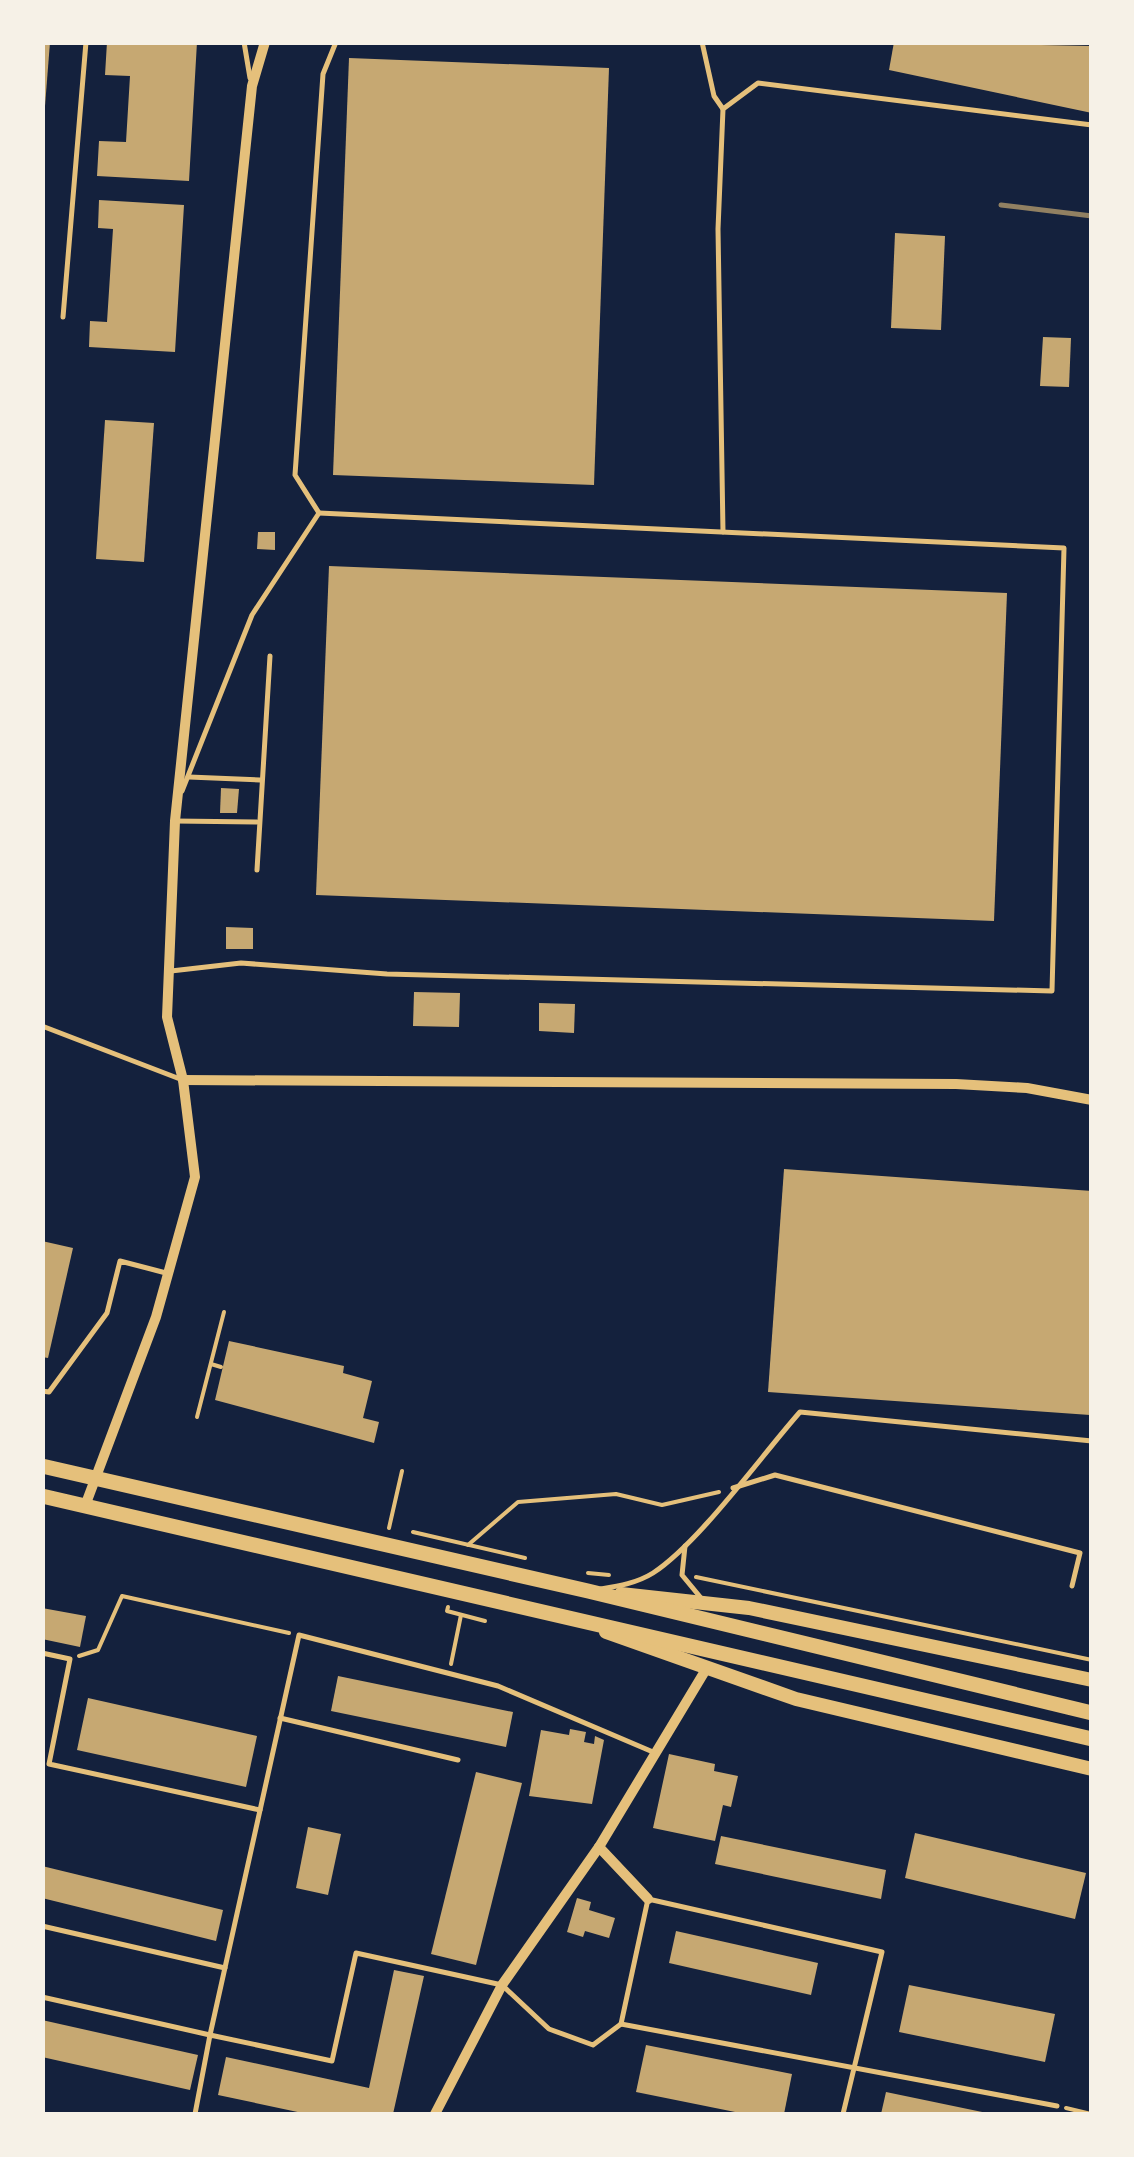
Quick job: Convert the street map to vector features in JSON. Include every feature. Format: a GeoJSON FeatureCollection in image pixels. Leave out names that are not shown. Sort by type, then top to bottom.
{"type":"FeatureCollection","features":[{"type":"Feature","properties":{"kind":"main road"},"geometry":{"type":"LineString","coordinates":[[42,1466],[468,1567],[588,1591],[1092,1713]]}},
{"type":"Feature","properties":{"kind":"main road"},"geometry":{"type":"LineString","coordinates":[[42,1496],[1092,1738]]}},
{"type":"Feature","properties":{"kind":"main road"},"geometry":{"type":"LineString","coordinates":[[588,1591],[712,1603],[1092,1680]]}},
{"type":"Feature","properties":{"kind":"main road"},"geometry":{"type":"LineString","coordinates":[[578,1621],[796,1700],[1092,1769]]}},
{"type":"Feature","properties":{"kind":"street"},"geometry":{"type":"LineString","coordinates":[[86,1506],[169,1274],[195,1177],[183,1080],[167,1017],[175,821],[252,86],[266,42]]}},
{"type":"Feature","properties":{"kind":"street"},"geometry":{"type":"LineString","coordinates":[[183,1080],[956,1084],[1027,1088],[1092,1100]]}},
{"type":"Feature","properties":{"kind":"street"},"geometry":{"type":"LineString","coordinates":[[434,2114],[502,1985],[598,1847],[705,1670]]}},
{"type":"Feature","properties":{"kind":"street"},"geometry":{"type":"LineString","coordinates":[[598,1847],[648,1899]]}},
{"type":"Feature","properties":{"kind":"lane"},"geometry":{"type":"LineString","coordinates":[[63,317],[86,42]]}},
{"type":"Feature","properties":{"kind":"lane"},"geometry":{"type":"LineString","coordinates":[[244,42],[252,86]]}},
{"type":"Feature","properties":{"kind":"lane"},"geometry":{"type":"LineString","coordinates":[[319,512],[296,475],[324,74],[336,42]]}},
{"type":"Feature","properties":{"kind":"lane"},"geometry":{"type":"LineString","coordinates":[[702,42],[714,96],[723,109],[718,229],[723,532]]}},
{"type":"Feature","properties":{"kind":"lane"},"geometry":{"type":"LineString","coordinates":[[723,109],[758,83],[1092,125]]}},
{"type":"Feature","properties":{"kind":"lane"},"geometry":{"type":"LineString","coordinates":[[168,972],[241,963],[387,974],[1052,991],[1064,548],[319,512]]}},
{"type":"Feature","properties":{"kind":"lane"},"geometry":{"type":"LineString","coordinates":[[177,804],[252,615],[319,512]]}},
{"type":"Feature","properties":{"kind":"lane"},"geometry":{"type":"LineString","coordinates":[[257,870],[270,656]]}},
{"type":"Feature","properties":{"kind":"lane"},"geometry":{"type":"LineString","coordinates":[[188,777],[260,780]]}},
{"type":"Feature","properties":{"kind":"lane"},"geometry":{"type":"LineString","coordinates":[[175,821],[257,822]]}},
{"type":"Feature","properties":{"kind":"lane"},"geometry":{"type":"LineString","coordinates":[[42,1026],[183,1080]]}},
{"type":"Feature","properties":{"kind":"lane"},"geometry":{"type":"LineString","coordinates":[[42,1391],[49,1392],[107,1313],[120,1260],[169,1274]]}},
{"type":"Feature","properties":{"kind":"lane"},"geometry":{"type":"LineString","coordinates":[[588,1591],[642,1579],[686,1544],[800,1412],[1092,1441]]}},
{"type":"Feature","properties":{"kind":"lane"},"geometry":{"type":"LineString","coordinates":[[733,1489],[775,1476],[1092,1556]]}},
{"type":"Feature","properties":{"kind":"lane"},"geometry":{"type":"LineString","coordinates":[[686,1544],[682,1574],[690,1589],[712,1603]]}},
{"type":"Feature","properties":{"kind":"lane"},"geometry":{"type":"LineString","coordinates":[[1072,1586],[1080,1553]]}},
{"type":"Feature","properties":{"kind":"lane"},"geometry":{"type":"LineString","coordinates":[[195,2114],[299,1636],[498,1686],[654,1752]]}},
{"type":"Feature","properties":{"kind":"lane"},"geometry":{"type":"LineString","coordinates":[[42,1653],[70,1660],[49,1764],[260,1810]]}},
{"type":"Feature","properties":{"kind":"lane"},"geometry":{"type":"LineString","coordinates":[[280,1718],[458,1760]]}},
{"type":"Feature","properties":{"kind":"lane"},"geometry":{"type":"LineString","coordinates":[[42,1996],[332,2061],[356,1952],[502,1985],[549,2029],[593,2044],[620,2024],[648,1899],[882,1952],[844,2114]]}},
{"type":"Feature","properties":{"kind":"lane"},"geometry":{"type":"LineString","coordinates":[[42,1926],[224,1968]]}},
{"type":"Feature","properties":{"kind":"lane"},"geometry":{"type":"LineString","coordinates":[[620,2024],[1056,2106]]}},
{"type":"Feature","properties":{"kind":"path"},"geometry":{"type":"LineString","coordinates":[[197,1417],[224,1312]]}},
{"type":"Feature","properties":{"kind":"path"},"geometry":{"type":"LineString","coordinates":[[211,1364],[221,1367]]}},
{"type":"Feature","properties":{"kind":"path"},"geometry":{"type":"LineString","coordinates":[[402,1471],[387,1527],[536,1561]]}},
{"type":"Feature","properties":{"kind":"path"},"geometry":{"type":"LineString","coordinates":[[468,1545],[518,1502],[616,1494],[662,1505],[733,1489]]}},
{"type":"Feature","properties":{"kind":"path"},"geometry":{"type":"LineString","coordinates":[[587,1572],[621,1575]]}},
{"type":"Feature","properties":{"kind":"path"},"geometry":{"type":"LineString","coordinates":[[682,1574],[1092,1660]]}},
{"type":"Feature","properties":{"kind":"path"},"geometry":{"type":"LineString","coordinates":[[70,1660],[98,1650],[122,1596],[299,1636]]}},
{"type":"Feature","properties":{"kind":"path"},"geometry":{"type":"LineString","coordinates":[[450,1674],[462,1615]]}},
{"type":"Feature","properties":{"kind":"path"},"geometry":{"type":"LineString","coordinates":[[1056,2106],[1090,2114]]}},
{"type":"Feature","properties":{"kind":"building"},"geometry":{"type":"Polygon","coordinates":[[[42,42],[50,42],[45,106],[42,106],[42,42]]]}},
{"type":"Feature","properties":{"kind":"building"},"geometry":{"type":"Polygon","coordinates":[[[107,42],[197,42],[189,181],[97,176],[99,141],[126,142],[130,76],[105,75],[107,42]]]}},
{"type":"Feature","properties":{"kind":"building"},"geometry":{"type":"Polygon","coordinates":[[[894,42],[1092,46],[1092,113],[889,70],[894,42]]]}},
{"type":"Feature","properties":{"kind":"building"},"geometry":{"type":"Polygon","coordinates":[[[349,58],[609,68],[594,485],[333,475],[349,58]]]}},
{"type":"Feature","properties":{"kind":"building"},"geometry":{"type":"Polygon","coordinates":[[[99,200],[184,205],[175,352],[89,347],[90,321],[107,322],[113,229],[98,228],[99,200]]]}},
{"type":"Feature","properties":{"kind":"building"},"geometry":{"type":"Polygon","coordinates":[[[895,233],[945,236],[941,330],[891,328],[895,233]]]}},
{"type":"Feature","properties":{"kind":"building"},"geometry":{"type":"Polygon","coordinates":[[[1043,337],[1071,338],[1069,387],[1040,386],[1043,337]]]}},
{"type":"Feature","properties":{"kind":"building"},"geometry":{"type":"Polygon","coordinates":[[[105,420],[154,423],[144,562],[96,559],[105,420]]]}},
{"type":"Feature","properties":{"kind":"building"},"geometry":{"type":"Polygon","coordinates":[[[258,532],[275,532],[275,550],[257,549],[258,532]]]}},
{"type":"Feature","properties":{"kind":"building"},"geometry":{"type":"Polygon","coordinates":[[[329,566],[1007,593],[994,921],[316,895],[329,566]]]}},
{"type":"Feature","properties":{"kind":"building"},"geometry":{"type":"Polygon","coordinates":[[[221,788],[239,789],[237,813],[220,813],[221,788]]]}},
{"type":"Feature","properties":{"kind":"building"},"geometry":{"type":"Polygon","coordinates":[[[226,927],[253,928],[253,949],[226,949],[226,927]]]}},
{"type":"Feature","properties":{"kind":"building"},"geometry":{"type":"Polygon","coordinates":[[[414,992],[460,993],[459,1027],[413,1026],[414,992]]]}},
{"type":"Feature","properties":{"kind":"building"},"geometry":{"type":"Polygon","coordinates":[[[539,1003],[575,1004],[574,1033],[539,1031],[539,1003]]]}},
{"type":"Feature","properties":{"kind":"building"},"geometry":{"type":"Polygon","coordinates":[[[784,1169],[1092,1191],[1090,1415],[768,1392],[784,1169]]]}},
{"type":"Feature","properties":{"kind":"building"},"geometry":{"type":"Polygon","coordinates":[[[42,1241],[73,1248],[48,1358],[42,1357],[42,1241]]]}},
{"type":"Feature","properties":{"kind":"building"},"geometry":{"type":"Polygon","coordinates":[[[229,1341],[344,1366],[343,1373],[372,1381],[363,1418],[379,1422],[374,1443],[215,1400],[229,1341]]]}},
{"type":"Feature","properties":{"kind":"building"},"geometry":{"type":"Polygon","coordinates":[[[42,1608],[86,1616],[80,1647],[42,1639],[42,1608]]]}},
{"type":"Feature","properties":{"kind":"building"},"geometry":{"type":"Polygon","coordinates":[[[338,1676],[513,1712],[506,1747],[331,1711],[338,1676]]]}},
{"type":"Feature","properties":{"kind":"building"},"geometry":{"type":"Polygon","coordinates":[[[88,1698],[257,1736],[246,1787],[77,1750],[88,1698]]]}},
{"type":"Feature","properties":{"kind":"building"},"geometry":{"type":"Polygon","coordinates":[[[570,1729],[586,1732],[584,1742],[594,1744],[595,1736],[604,1740],[592,1804],[529,1796],[541,1730],[569,1735],[570,1729]]]}},
{"type":"Feature","properties":{"kind":"building"},"geometry":{"type":"Polygon","coordinates":[[[669,1754],[715,1764],[714,1771],[738,1776],[731,1807],[723,1805],[715,1841],[653,1828],[669,1754]]]}},
{"type":"Feature","properties":{"kind":"building"},"geometry":{"type":"Polygon","coordinates":[[[476,1772],[522,1783],[476,1965],[431,1954],[476,1772]]]}},
{"type":"Feature","properties":{"kind":"building"},"geometry":{"type":"Polygon","coordinates":[[[308,1827],[341,1834],[328,1895],[296,1888],[308,1827]]]}},
{"type":"Feature","properties":{"kind":"building"},"geometry":{"type":"Polygon","coordinates":[[[915,1833],[1086,1873],[1075,1919],[905,1878],[915,1833]]]}},
{"type":"Feature","properties":{"kind":"building"},"geometry":{"type":"Polygon","coordinates":[[[721,1836],[886,1870],[881,1899],[715,1864],[721,1836]]]}},
{"type":"Feature","properties":{"kind":"building"},"geometry":{"type":"Polygon","coordinates":[[[42,1866],[223,1910],[216,1941],[42,1898],[42,1866]]]}},
{"type":"Feature","properties":{"kind":"building"},"geometry":{"type":"Polygon","coordinates":[[[577,1898],[591,1902],[589,1910],[615,1918],[609,1938],[585,1931],[583,1937],[567,1932],[577,1898]]]}},
{"type":"Feature","properties":{"kind":"building"},"geometry":{"type":"Polygon","coordinates":[[[676,1931],[818,1963],[811,1995],[669,1963],[676,1931]]]}},
{"type":"Feature","properties":{"kind":"building"},"geometry":{"type":"Polygon","coordinates":[[[394,1970],[424,1976],[393,2114],[307,2114],[218,2095],[226,2057],[369,2088],[394,1970]]]}},
{"type":"Feature","properties":{"kind":"building"},"geometry":{"type":"Polygon","coordinates":[[[909,1985],[1055,2014],[1045,2062],[899,2032],[909,1985]]]}},
{"type":"Feature","properties":{"kind":"building"},"geometry":{"type":"Polygon","coordinates":[[[42,2020],[198,2055],[190,2090],[42,2057],[42,2020]]]}},
{"type":"Feature","properties":{"kind":"building"},"geometry":{"type":"Polygon","coordinates":[[[646,2045],[792,2074],[784,2114],[745,2114],[636,2092],[646,2045]]]}},
{"type":"Feature","properties":{"kind":"building"},"geometry":{"type":"Polygon","coordinates":[[[886,2092],[987,2113],[881,2114],[886,2092]]]}},
{"type":"Feature","properties":{"kind":"railway"},"geometry":{"type":"LineString","coordinates":[[1001,205],[1092,216]]}}]}
